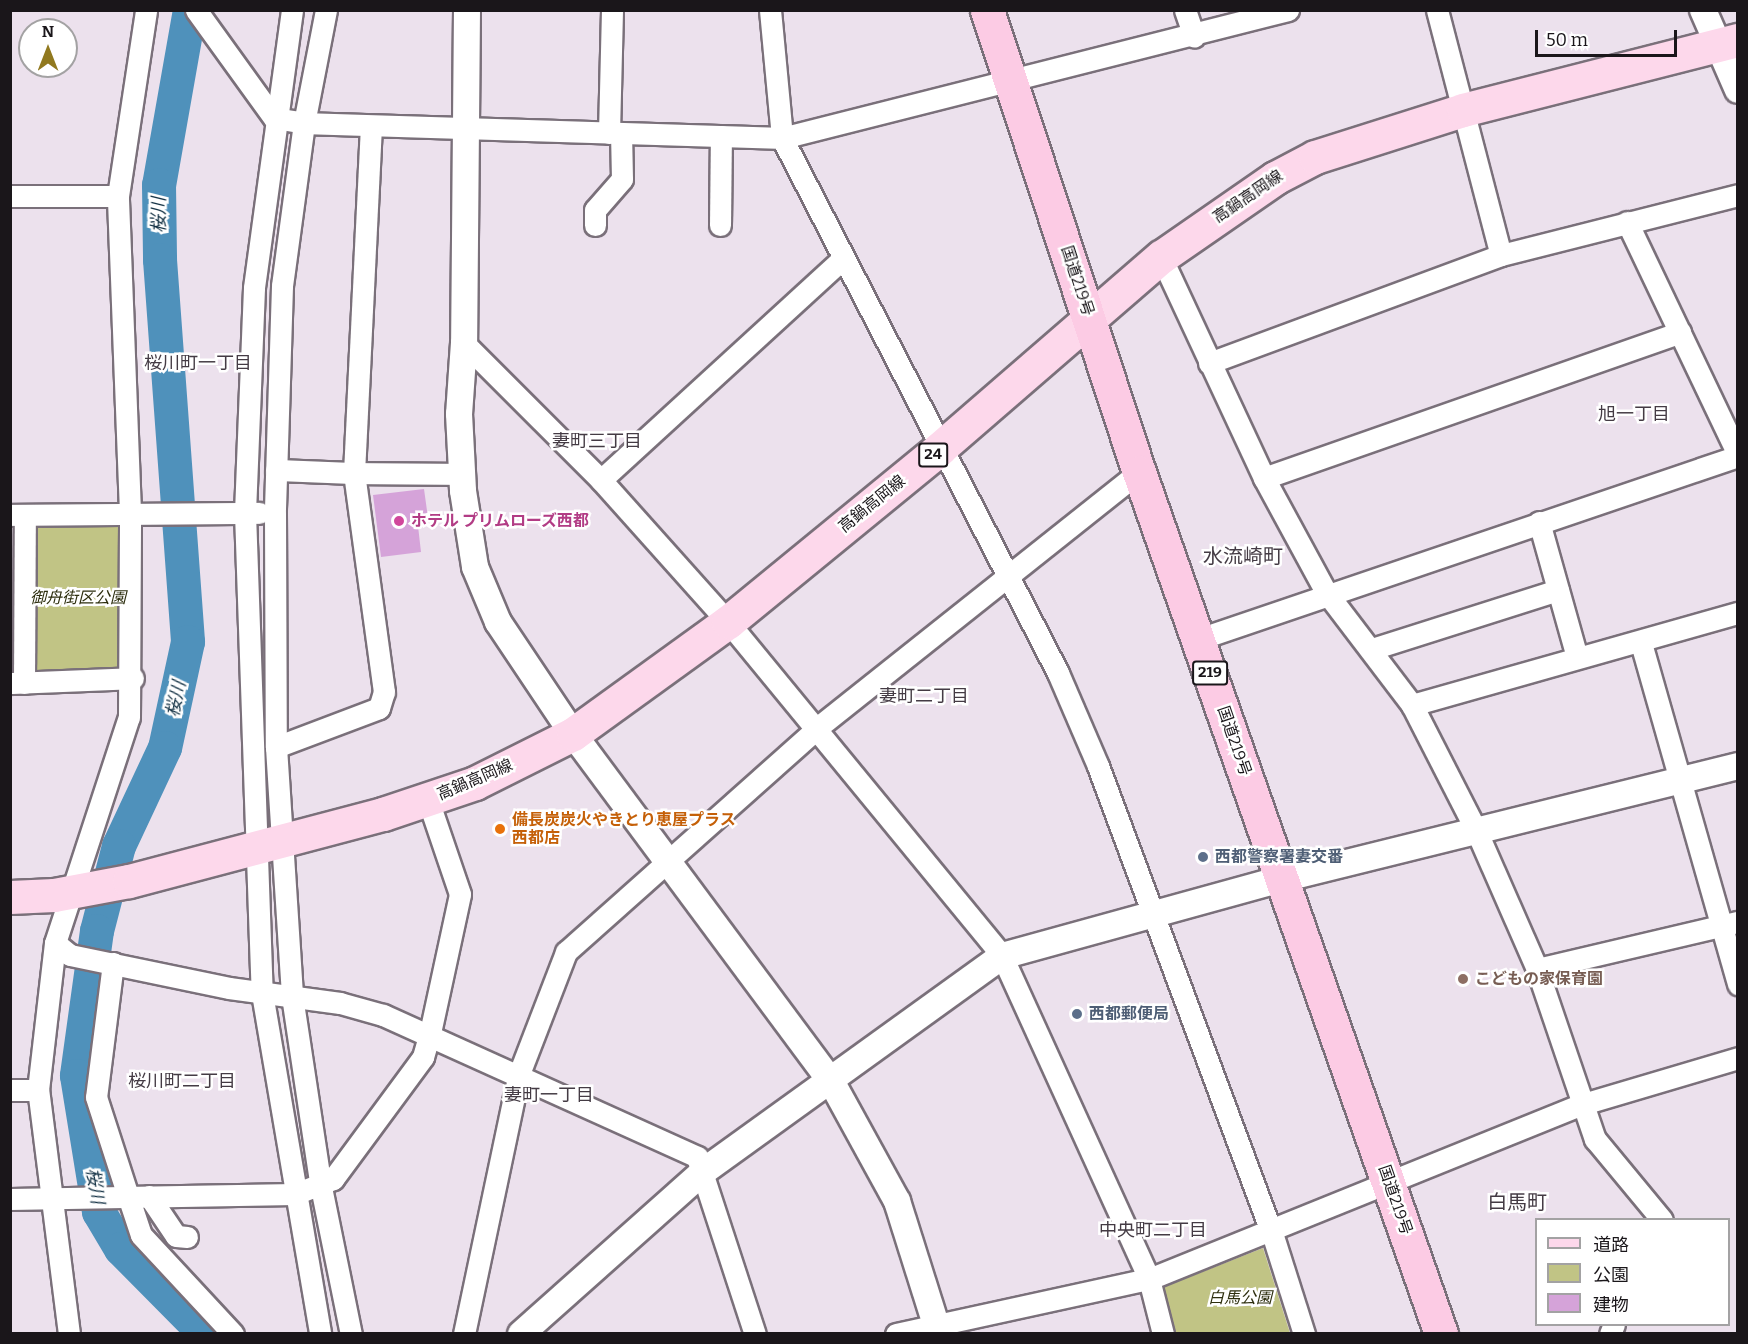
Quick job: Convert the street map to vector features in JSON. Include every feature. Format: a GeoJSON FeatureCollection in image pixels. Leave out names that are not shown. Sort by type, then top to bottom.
{"type":"FeatureCollection","features":[{"type":"Feature","properties":{"kind":"highway","name":"国道219号"},"geometry":{"type":"LineString","coordinates":[[987,10],[1139,472],[1441,1334]]}},
{"type":"Feature","properties":{"kind":"main road","name":"高鍋高岡線"},"geometry":{"type":"LineString","coordinates":[[10,897],[73,891],[129,881],[268,846],[428,800],[573,734],[728,622],[1090,322],[1161,257],[1275,178],[1315,157],[1463,110],[1726,43]]}},
{"type":"Feature","properties":{"kind":"street"},"geometry":{"type":"LineString","coordinates":[[69,1334],[55,1198],[38,1090],[73,891],[129,717],[133,678],[130,512],[118,196],[146,10]]}},
{"type":"Feature","properties":{"kind":"street"},"geometry":{"type":"LineString","coordinates":[[292,10],[274,118],[254,288],[245,513],[268,846],[321,1187],[351,1334]]}},
{"type":"Feature","properties":{"kind":"street"},"geometry":{"type":"LineString","coordinates":[[320,1334],[262,993],[268,846],[276,747],[275,513],[282,286],[304,123],[326,10]]}},
{"type":"Feature","properties":{"kind":"street"},"geometry":{"type":"LineString","coordinates":[[467,10],[464,129],[464,343],[459,414],[462,474],[475,567],[498,622],[573,734],[831,1081],[897,1201],[938,1329]]}},
{"type":"Feature","properties":{"kind":"street"},"geometry":{"type":"LineString","coordinates":[[595,225],[594,210],[622,179],[615,133],[612,10]]}},
{"type":"Feature","properties":{"kind":"street"},"geometry":{"type":"LineString","coordinates":[[770,10],[782,138],[841,260],[1058,673],[1098,766],[1150,915],[1272,1233],[1304,1334]]}},
{"type":"Feature","properties":{"kind":"street"},"geometry":{"type":"LineString","coordinates":[[1185,10],[1194,36]]}},
{"type":"Feature","properties":{"kind":"street"},"geometry":{"type":"LineString","coordinates":[[201,19],[274,118],[304,123],[371,126],[782,138],[1194,36],[1288,10]]}},
{"type":"Feature","properties":{"kind":"street"},"geometry":{"type":"LineString","coordinates":[[1437,10],[1501,255]]}},
{"type":"Feature","properties":{"kind":"street"},"geometry":{"type":"LineString","coordinates":[[1703,10],[1726,43],[1737,90]]}},
{"type":"Feature","properties":{"kind":"street"},"geometry":{"type":"LineString","coordinates":[[276,747],[379,708],[384,692],[354,473],[371,126]]}},
{"type":"Feature","properties":{"kind":"street"},"geometry":{"type":"LineString","coordinates":[[720,225],[721,136]]}},
{"type":"Feature","properties":{"kind":"street"},"geometry":{"type":"LineString","coordinates":[[1209,363],[1501,255],[1737,195]]}},
{"type":"Feature","properties":{"kind":"street"},"geometry":{"type":"LineString","coordinates":[[10,196],[118,196]]}},
{"type":"Feature","properties":{"kind":"street"},"geometry":{"type":"LineString","coordinates":[[1198,639],[1326,592],[1737,455],[1628,222]]}},
{"type":"Feature","properties":{"kind":"street"},"geometry":{"type":"LineString","coordinates":[[1161,257],[1264,478],[1326,592],[1352,632],[1372,649],[1412,705],[1476,830],[1537,969],[1595,1139],[1660,1218]]}},
{"type":"Feature","properties":{"kind":"street"},"geometry":{"type":"LineString","coordinates":[[601,480],[841,260]]}},
{"type":"Feature","properties":{"kind":"street"},"geometry":{"type":"LineString","coordinates":[[1264,478],[1680,332]]}},
{"type":"Feature","properties":{"kind":"street"},"geometry":{"type":"LineString","coordinates":[[464,343],[601,480],[728,622],[1002,956],[1149,1279],[1163,1334]]}},
{"type":"Feature","properties":{"kind":"street"},"geometry":{"type":"LineString","coordinates":[[276,470],[462,474]]}},
{"type":"Feature","properties":{"kind":"street"},"geometry":{"type":"LineString","coordinates":[[464,1334],[519,1074],[566,952],[666,860],[817,728],[1005,575],[1139,472]]}},
{"type":"Feature","properties":{"kind":"street"},"geometry":{"type":"LineString","coordinates":[[133,678],[17,683],[18,515],[130,512],[275,513]]}},
{"type":"Feature","properties":{"kind":"street"},"geometry":{"type":"LineString","coordinates":[[1539,522],[1577,657]]}},
{"type":"Feature","properties":{"kind":"street"},"geometry":{"type":"LineString","coordinates":[[1372,649],[1558,590]]}},
{"type":"Feature","properties":{"kind":"street"},"geometry":{"type":"LineString","coordinates":[[1412,705],[1577,657],[1641,643],[1737,613]]}},
{"type":"Feature","properties":{"kind":"street"},"geometry":{"type":"LineString","coordinates":[[1641,643],[1680,779],[1729,924],[1737,984]]}},
{"type":"Feature","properties":{"kind":"street"},"geometry":{"type":"LineString","coordinates":[[528,1331],[704,1171],[1002,956],[1282,879],[1737,766]]}},
{"type":"Feature","properties":{"kind":"street"},"geometry":{"type":"LineString","coordinates":[[10,1199],[295,1194],[321,1187],[333,1179],[423,1057],[430,1033],[460,894],[428,800]]}},
{"type":"Feature","properties":{"kind":"street"},"geometry":{"type":"LineString","coordinates":[[1537,969],[1729,924]]}},
{"type":"Feature","properties":{"kind":"street"},"geometry":{"type":"LineString","coordinates":[[62,949],[108,962],[262,993],[340,1003],[430,1033],[697,1157],[704,1171],[755,1334]]}},
{"type":"Feature","properties":{"kind":"street"},"geometry":{"type":"LineString","coordinates":[[108,962],[96,1097],[124,1197],[141,1235],[233,1334]]}},
{"type":"Feature","properties":{"kind":"street"},"geometry":{"type":"LineString","coordinates":[[896,1334],[938,1329],[1149,1279],[1272,1233],[1582,1104],[1737,1058]]}},
{"type":"Feature","properties":{"kind":"street"},"geometry":{"type":"LineString","coordinates":[[10,1090],[38,1090]]}},
{"type":"Feature","properties":{"kind":"street"},"geometry":{"type":"LineString","coordinates":[[149,1196],[176,1236],[187,1236]]}},
{"type":"Feature","properties":{"kind":"green space","name":"御舟街区公園"},"geometry":{"type":"Polygon","coordinates":[[[33,525],[121,525],[121,671],[33,671],[33,525]]]}},
{"type":"Feature","properties":{"kind":"green space","name":"白馬公園"},"geometry":{"type":"Polygon","coordinates":[[[1263,1248],[1290,1333],[1176,1333],[1164,1287],[1263,1248]]]}},
{"type":"Feature","properties":{"kind":"building"},"geometry":{"type":"Polygon","coordinates":[[[424,489],[429,525],[418,526],[421,552],[381,557],[373,495],[424,489]]]}},
{"type":"Feature","properties":{"kind":"waterway","name":"桜川"},"geometry":{"type":"LineString","coordinates":[[190,10],[159,185],[160,260],[188,642],[165,748],[119,846],[97,931],[77,1076],[99,1212],[121,1249],[205,1334]]}},
{"type":"Feature","properties":{"kind":"place","name":"ホテル プリムローズ西都"},"geometry":{"type":"Point","coordinates":[399,521]}},
{"type":"Feature","properties":{"kind":"place","name":"備長炭炭火やきとり恵屋プラス 西都店"},"geometry":{"type":"Point","coordinates":[500,829]}},
{"type":"Feature","properties":{"kind":"place","name":"西都警察署妻交番"},"geometry":{"type":"Point","coordinates":[1203,857]}},
{"type":"Feature","properties":{"kind":"place","name":"こどもの家保育園"},"geometry":{"type":"Point","coordinates":[1463,979]}},
{"type":"Feature","properties":{"kind":"place","name":"西都郵便局"},"geometry":{"type":"Point","coordinates":[1077,1014]}},
{"type":"Feature","properties":{"kind":"district","name":"桜川町一丁目"},"geometry":{"type":"Point","coordinates":[198,363]}},
{"type":"Feature","properties":{"kind":"district","name":"旭一丁目"},"geometry":{"type":"Point","coordinates":[1634,414]}},
{"type":"Feature","properties":{"kind":"district","name":"妻町三丁目"},"geometry":{"type":"Point","coordinates":[597,441]}},
{"type":"Feature","properties":{"kind":"district","name":"水流崎町"},"geometry":{"type":"Point","coordinates":[1243,556]}},
{"type":"Feature","properties":{"kind":"district","name":"妻町二丁目"},"geometry":{"type":"Point","coordinates":[924,696]}},
{"type":"Feature","properties":{"kind":"district","name":"桜川町二丁目"},"geometry":{"type":"Point","coordinates":[182,1081]}},
{"type":"Feature","properties":{"kind":"district","name":"妻町一丁目"},"geometry":{"type":"Point","coordinates":[549,1095]}},
{"type":"Feature","properties":{"kind":"district","name":"白馬町"},"geometry":{"type":"Point","coordinates":[1517,1202]}},
{"type":"Feature","properties":{"kind":"district","name":"中央町二丁目"},"geometry":{"type":"Point","coordinates":[1153,1230]}}]}
